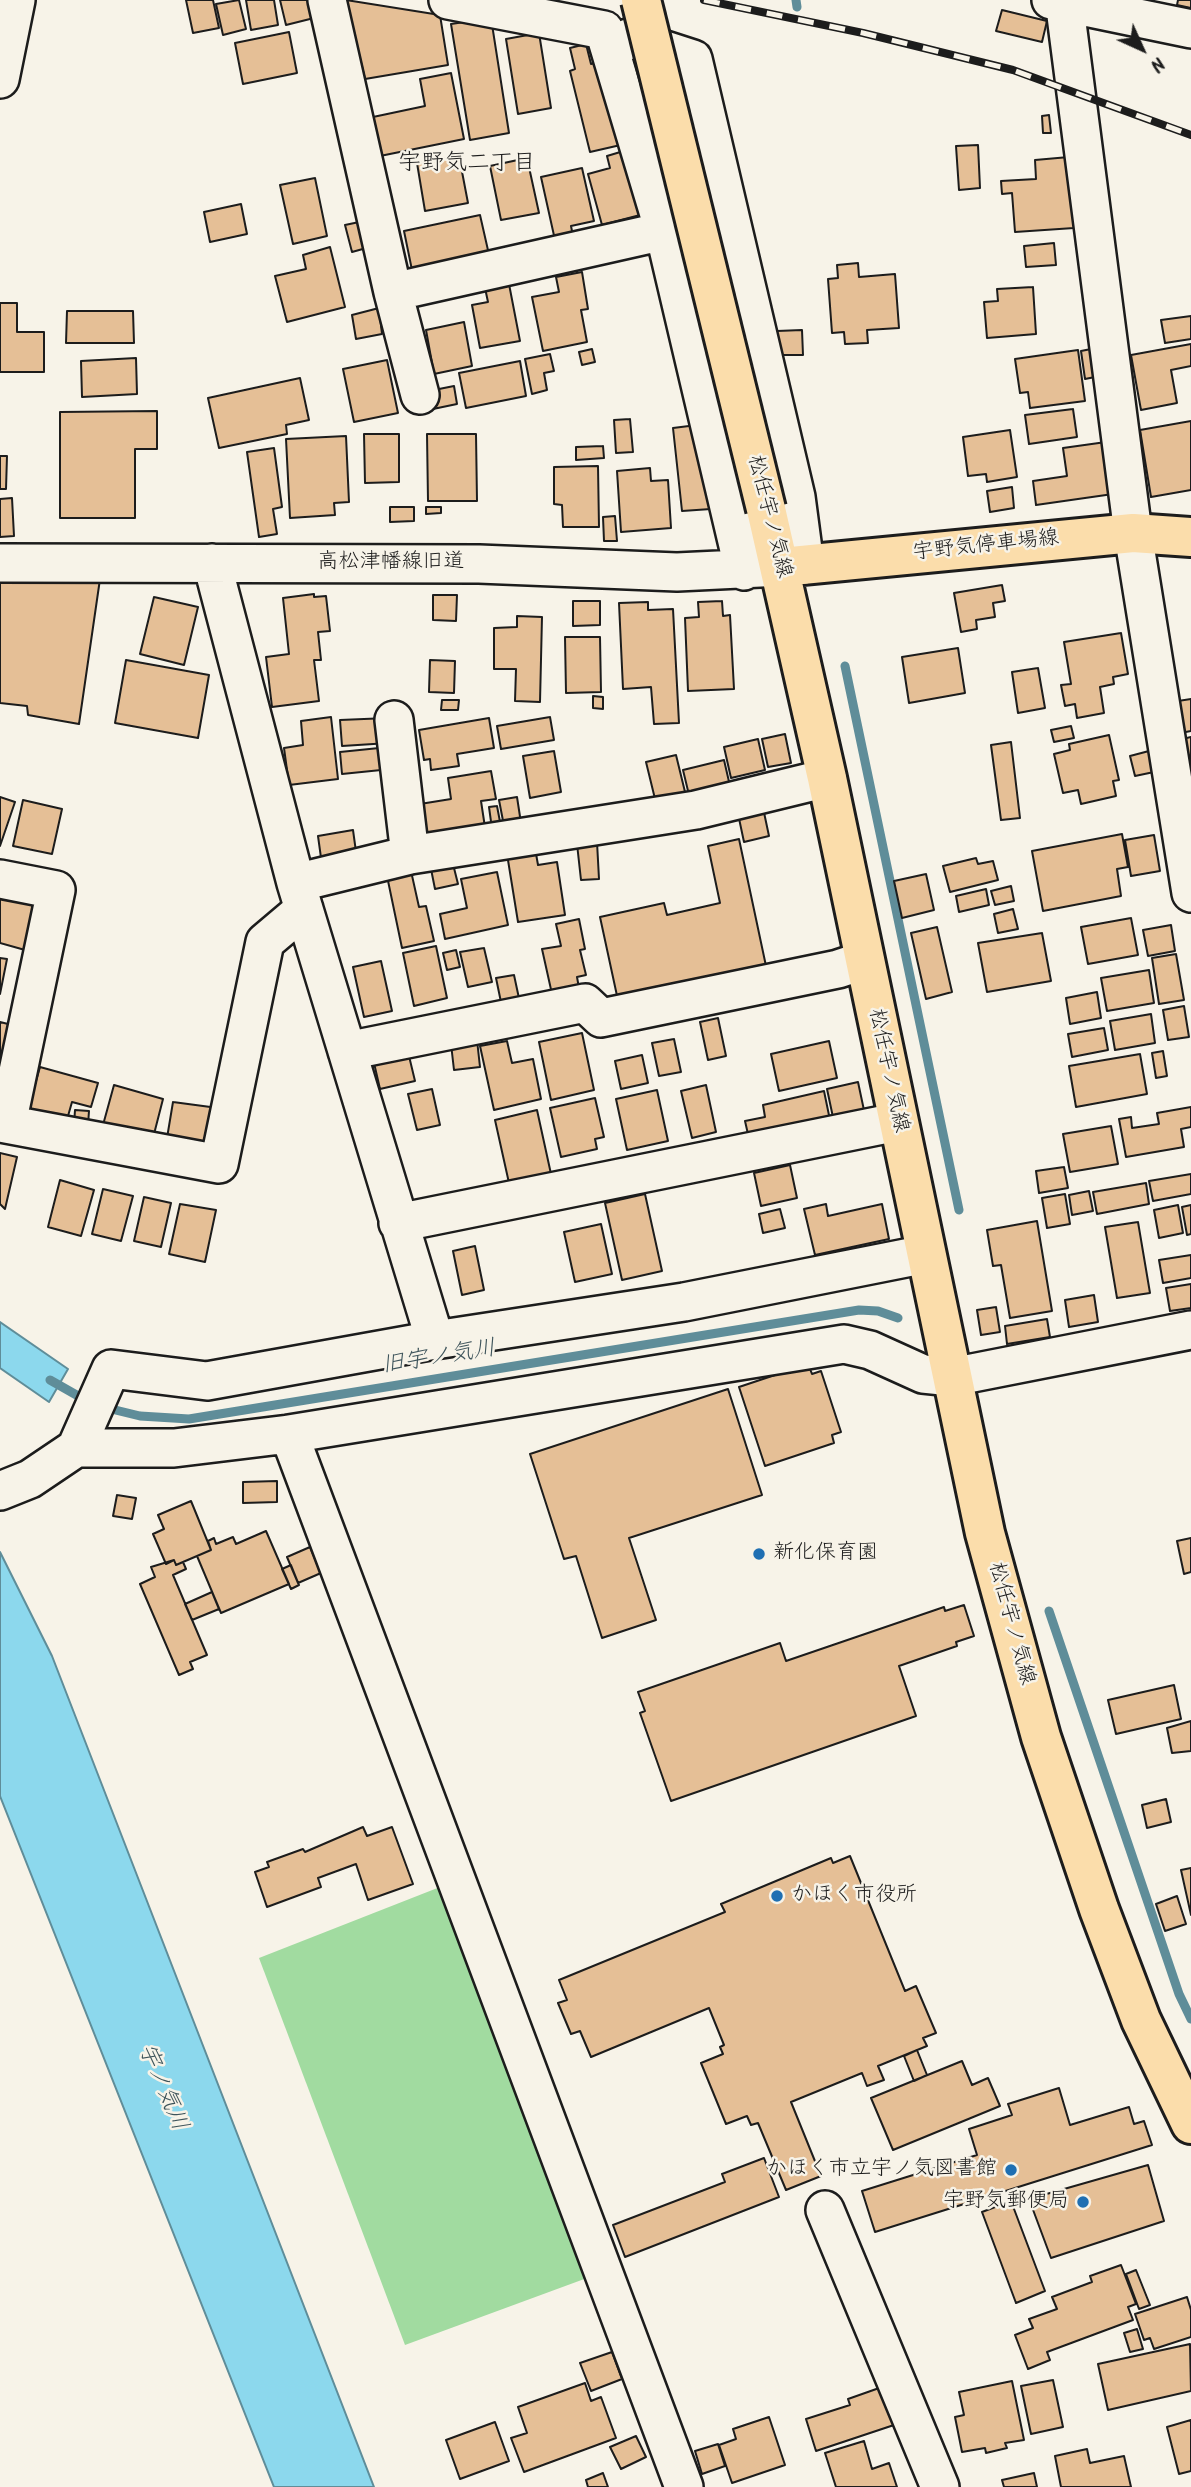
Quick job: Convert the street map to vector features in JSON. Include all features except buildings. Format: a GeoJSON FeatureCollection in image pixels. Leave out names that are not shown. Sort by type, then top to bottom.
{"type":"FeatureCollection","features":[{"type":"Feature","properties":{"kind":"main road","name":"松任宇ノ気線"},"geometry":{"type":"LineString","coordinates":[[641,0],[766,509],[777,568],[827,778],[985,1533],[1041,1737],[1141,2020],[1191,2124]]}},
{"type":"Feature","properties":{"kind":"main road","name":"宇野気停車場線"},"geometry":{"type":"LineString","coordinates":[[777,568],[1133,533],[1191,537]]}},
{"type":"Feature","properties":{"kind":"street"},"geometry":{"type":"LineString","coordinates":[[2,61],[16,0]]}},
{"type":"Feature","properties":{"kind":"street"},"geometry":{"type":"LineString","coordinates":[[327,0],[393,292],[420,395]]}},
{"type":"Feature","properties":{"kind":"street"},"geometry":{"type":"LineString","coordinates":[[448,0],[604,30],[693,59],[796,497],[777,568]]}},
{"type":"Feature","properties":{"kind":"street"},"geometry":{"type":"LineString","coordinates":[[1191,29],[1060,1],[1133,533],[1191,893]]}},
{"type":"Feature","properties":{"kind":"street"},"geometry":{"type":"LineString","coordinates":[[604,30],[664,231],[777,568]]}},
{"type":"Feature","properties":{"kind":"street"},"geometry":{"type":"LineString","coordinates":[[393,292],[664,231]]}},
{"type":"Feature","properties":{"kind":"street","name":"高松津幡線旧道"},"geometry":{"type":"LineString","coordinates":[[0,563],[480,564],[677,572],[777,568]]}},
{"type":"Feature","properties":{"kind":"street"},"geometry":{"type":"LineString","coordinates":[[212,563],[300,896],[435,1340]]}},
{"type":"Feature","properties":{"kind":"street"},"geometry":{"type":"LineString","coordinates":[[394,720],[410,855]]}},
{"type":"Feature","properties":{"kind":"street"},"geometry":{"type":"LineString","coordinates":[[0,879],[56,890],[4,1124],[219,1164],[265,942],[300,896],[410,855],[696,810],[827,778]]}},
{"type":"Feature","properties":{"kind":"street"},"geometry":{"type":"LineString","coordinates":[[347,1051],[585,1003],[601,1018],[865,960]]}},
{"type":"Feature","properties":{"kind":"street"},"geometry":{"type":"LineString","coordinates":[[398,1223],[897,1122]]}},
{"type":"Feature","properties":{"kind":"street"},"geometry":{"type":"LineString","coordinates":[[15,1485],[81,1435],[111,1369],[207,1381],[435,1340],[684,1302],[926,1254]]}},
{"type":"Feature","properties":{"kind":"street"},"geometry":{"type":"LineString","coordinates":[[81,1435],[174,1448],[289,1434],[844,1344],[870,1350],[923,1374],[952,1377],[1191,1330]]}},
{"type":"Feature","properties":{"kind":"street"},"geometry":{"type":"LineString","coordinates":[[289,1434],[684,2487]]}},
{"type":"Feature","properties":{"kind":"street"},"geometry":{"type":"LineString","coordinates":[[825,2210],[940,2487]]}},
{"type":"Feature","properties":{"kind":"green space"},"geometry":{"type":"Polygon","coordinates":[[[440,1887],[587,2278],[405,2345],[259,1958],[440,1887]]]}},
{"type":"Feature","properties":{"kind":"water"},"geometry":{"type":"Polygon","coordinates":[[[0,1322],[68,1369],[49,1402],[0,1368],[0,1322]]]}},
{"type":"Feature","properties":{"kind":"water","name":"宇ノ気川"},"geometry":{"type":"Polygon","coordinates":[[[0,1552],[52,1656],[374,2487],[274,2487],[0,1796],[0,1552]]]}},
{"type":"Feature","properties":{"kind":"waterway"},"geometry":{"type":"LineString","coordinates":[[796,0],[797,7]]}},
{"type":"Feature","properties":{"kind":"waterway"},"geometry":{"type":"LineString","coordinates":[[845,666],[959,1210]]}},
{"type":"Feature","properties":{"kind":"waterway","name":"旧宇ノ気川"},"geometry":{"type":"LineString","coordinates":[[103,1407],[140,1416],[189,1419],[859,1310],[878,1311],[898,1318]]}},
{"type":"Feature","properties":{"kind":"waterway","name":"旧宇ノ気川"},"geometry":{"type":"LineString","coordinates":[[50,1380],[87,1401]]}},
{"type":"Feature","properties":{"kind":"waterway"},"geometry":{"type":"LineString","coordinates":[[1049,1611],[1179,1994],[1191,2019]]}},
{"type":"Feature","properties":{"kind":"railway"},"geometry":{"type":"LineString","coordinates":[[704,0],[863,33],[1013,70],[1191,135]]}},
{"type":"Feature","properties":{"kind":"place","name":"新化保育園"},"geometry":{"type":"Point","coordinates":[759,1554]}},
{"type":"Feature","properties":{"kind":"place","name":"かほく市役所"},"geometry":{"type":"Point","coordinates":[777,1896]}},
{"type":"Feature","properties":{"kind":"place","name":"かほく市立宇ノ気図書館"},"geometry":{"type":"Point","coordinates":[1011,2170]}},
{"type":"Feature","properties":{"kind":"place","name":"宇野気郵便局"},"geometry":{"type":"Point","coordinates":[1083,2202]}},
{"type":"Feature","properties":{"kind":"district","name":"宇野気二丁目"},"geometry":{"type":"Point","coordinates":[467,165]}}]}
